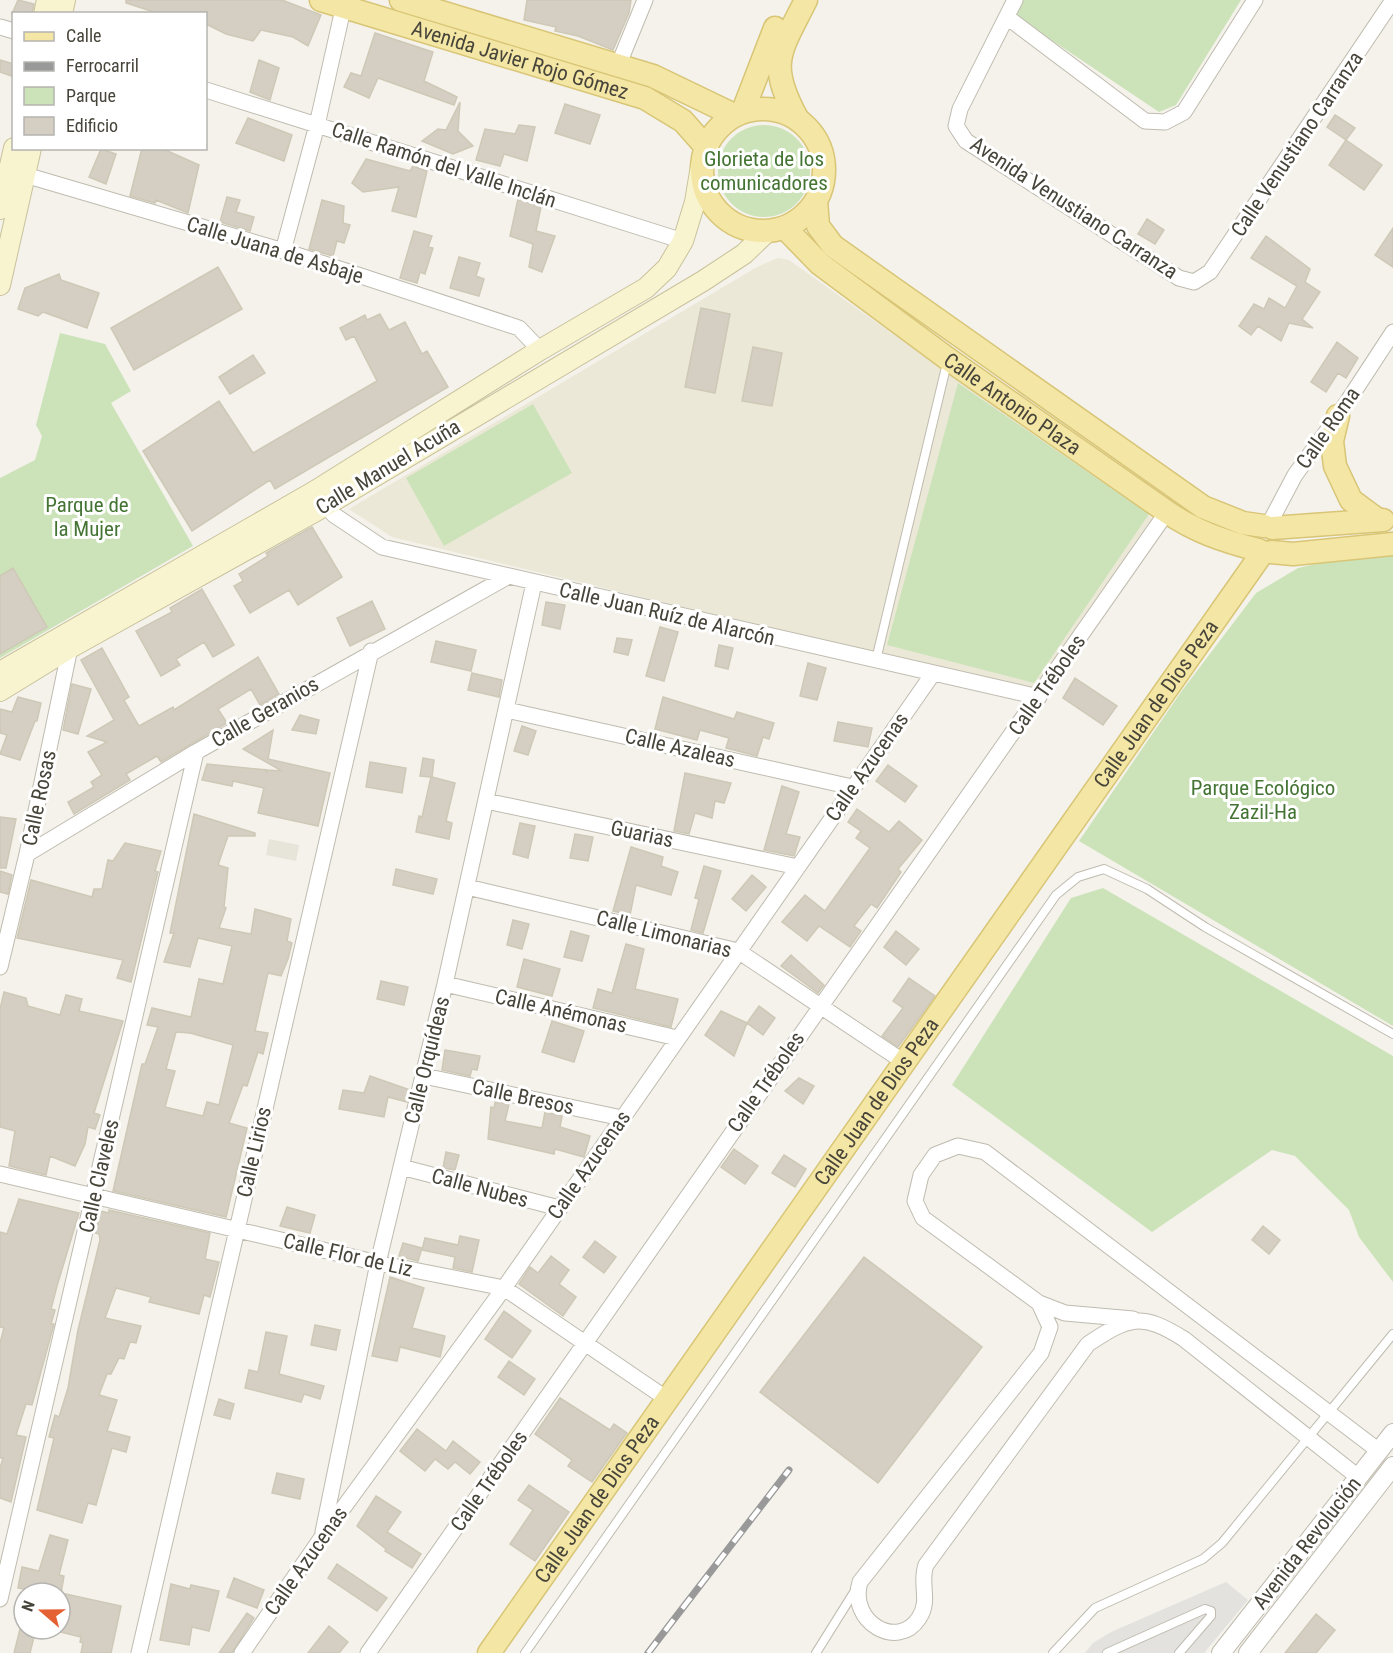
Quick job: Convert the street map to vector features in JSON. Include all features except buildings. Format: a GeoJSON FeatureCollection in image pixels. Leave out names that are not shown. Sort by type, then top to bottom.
{"type":"FeatureCollection","features":[{"type":"Feature","properties":{"kind":"main road","name":"Avenida Javier Rojo Gómez"},"geometry":{"type":"LineString","coordinates":[[321,0],[345,3],[645,98],[683,121],[703,157]]}},
{"type":"Feature","properties":{"kind":"main road","name":"Avenida Javier Rojo Gómez"},"geometry":{"type":"LineString","coordinates":[[401,0],[447,7],[652,76],[739,113]]}},
{"type":"Feature","properties":{"kind":"main road"},"geometry":{"type":"LineString","coordinates":[[739,113],[789,0]]}},
{"type":"Feature","properties":{"kind":"main road"},"geometry":{"type":"LineString","coordinates":[[796,118],[782,91],[778,72],[780,54],[806,0]]}},
{"type":"Feature","properties":{"kind":"main road"},"geometry":{"type":"LineString","coordinates":[[645,98],[652,76]]}},
{"type":"Feature","properties":{"kind":"main road"},"geometry":{"type":"LineString","coordinates":[[762,108],[780,110],[796,118],[811,131],[822,156],[823,184],[816,201],[802,217],[776,229],[750,231],[730,223],[714,208],[704,188],[703,157],[712,134],[739,113],[762,108]]}},
{"type":"Feature","properties":{"kind":"main road"},"geometry":{"type":"LineString","coordinates":[[0,285],[14,150]]}},
{"type":"Feature","properties":{"kind":"main road"},"geometry":{"type":"LineString","coordinates":[[0,209],[11,171],[29,150]]}},
{"type":"Feature","properties":{"kind":"main road","name":"Calle Manuel Acuña"},"geometry":{"type":"LineString","coordinates":[[0,672],[74,628],[320,498],[540,350],[646,288],[666,268],[683,241],[695,202],[703,157]]}},
{"type":"Feature","properties":{"kind":"main road","name":"Calle Antonio Plaza"},"geometry":{"type":"LineString","coordinates":[[816,201],[818,226],[833,246],[1203,507],[1244,523],[1268,527],[1385,519]]}},
{"type":"Feature","properties":{"kind":"main road","name":"Calle Manuel Acuña"},"geometry":{"type":"LineString","coordinates":[[0,691],[320,498],[704,281],[776,229]]}},
{"type":"Feature","properties":{"kind":"main road","name":"Calle Antonio Plaza"},"geometry":{"type":"LineString","coordinates":[[776,229],[948,358],[1191,528],[1215,539],[1264,551],[1293,554],[1393,544]]}},
{"type":"Feature","properties":{"kind":"main road"},"geometry":{"type":"LineString","coordinates":[[1338,416],[1332,441],[1335,466],[1351,500],[1385,519]]}},
{"type":"Feature","properties":{"kind":"main road"},"geometry":{"type":"LineString","coordinates":[[1264,551],[1253,539],[1256,531],[1268,527]]}},
{"type":"Feature","properties":{"kind":"main road","name":"Calle Juan de Dios Peza"},"geometry":{"type":"LineString","coordinates":[[489,1653],[1264,551]]}},
{"type":"Feature","properties":{"kind":"street"},"geometry":{"type":"LineString","coordinates":[[618,66],[645,0]]}},
{"type":"Feature","properties":{"kind":"street","name":"Avenida Venustiano Carranza"},"geometry":{"type":"LineString","coordinates":[[1015,0],[960,109],[956,126],[966,141],[1179,278],[1194,282]]}},
{"type":"Feature","properties":{"kind":"street"},"geometry":{"type":"LineString","coordinates":[[1007,16],[1145,121],[1165,122],[1184,112],[1256,0]]}},
{"type":"Feature","properties":{"kind":"street","name":"Calle Venustiano Carranza"},"geometry":{"type":"LineString","coordinates":[[1194,282],[1210,272],[1393,0]]}},
{"type":"Feature","properties":{"kind":"street"},"geometry":{"type":"LineString","coordinates":[[283,251],[317,124],[345,3]]}},
{"type":"Feature","properties":{"kind":"street","name":"Calle Ramón del Valle Inclán"},"geometry":{"type":"LineString","coordinates":[[207,90],[683,241]]}},
{"type":"Feature","properties":{"kind":"street","name":"Calle Juana de Asbaje"},"geometry":{"type":"LineString","coordinates":[[11,171],[283,251],[519,328],[540,350]]}},
{"type":"Feature","properties":{"kind":"street","name":"Calle Roma"},"geometry":{"type":"LineString","coordinates":[[1268,527],[1295,475],[1338,416],[1393,332]]}},
{"type":"Feature","properties":{"kind":"street","name":"Calle Juan Ruíz de Alarcón"},"geometry":{"type":"LineString","coordinates":[[320,498],[382,547],[875,662],[1039,697]]}},
{"type":"Feature","properties":{"kind":"street","name":"Calle Tréboles"},"geometry":{"type":"LineString","coordinates":[[368,1653],[1167,512]]}},
{"type":"Feature","properties":{"kind":"street","name":"Calle Geranios"},"geometry":{"type":"LineString","coordinates":[[27,854],[196,752],[371,651],[507,577]]}},
{"type":"Feature","properties":{"kind":"street","name":"Calle Orquídeas"},"geometry":{"type":"LineString","coordinates":[[322,1537],[378,1263],[424,1076],[534,584]]}},
{"type":"Feature","properties":{"kind":"street","name":"Calle Rosas"},"geometry":{"type":"LineString","coordinates":[[0,967],[27,854],[74,628]]}},
{"type":"Feature","properties":{"kind":"street","name":"Calle Lirios"},"geometry":{"type":"LineString","coordinates":[[139,1653],[371,651]]}},
{"type":"Feature","properties":{"kind":"street","name":"Calle Azucenas"},"geometry":{"type":"LineString","coordinates":[[242,1653],[322,1537],[504,1288],[932,675]]}},
{"type":"Feature","properties":{"kind":"street","name":"Calle Azaleas"},"geometry":{"type":"LineString","coordinates":[[507,710],[852,787]]}},
{"type":"Feature","properties":{"kind":"street","name":"Calle Claveles"},"geometry":{"type":"LineString","coordinates":[[0,1599],[196,752]]}},
{"type":"Feature","properties":{"kind":"street","name":"Guarias"},"geometry":{"type":"LineString","coordinates":[[486,801],[798,867]]}},
{"type":"Feature","properties":{"kind":"street","name":"Calle Limonarias"},"geometry":{"type":"LineString","coordinates":[[467,887],[738,951],[821,1004],[904,1062]]}},
{"type":"Feature","properties":{"kind":"street","name":"Calle Anémonas"},"geometry":{"type":"LineString","coordinates":[[445,984],[677,1038]]}},
{"type":"Feature","properties":{"kind":"street","name":"Calle Bresos"},"geometry":{"type":"LineString","coordinates":[[424,1076],[622,1118]]}},
{"type":"Feature","properties":{"kind":"street"},"geometry":{"type":"LineString","coordinates":[[1358,1477],[1184,1339],[1163,1326],[1135,1319],[1065,1312],[1039,1303],[923,1218],[915,1201],[921,1175],[935,1155],[958,1146],[985,1152],[1379,1452]]}},
{"type":"Feature","properties":{"kind":"street","name":"Calle Nubes"},"geometry":{"type":"LineString","coordinates":[[401,1167],[559,1208]]}},
{"type":"Feature","properties":{"kind":"street","name":"Calle Flor de Liz"},"geometry":{"type":"LineString","coordinates":[[0,1174],[378,1263],[504,1288],[667,1399]]}},
{"type":"Feature","properties":{"kind":"street"},"geometry":{"type":"LineString","coordinates":[[1039,1303],[1050,1327],[1041,1353],[860,1582],[856,1595],[858,1606],[870,1623],[891,1633],[910,1629],[920,1618],[925,1606],[925,1592],[921,1577],[926,1565],[1088,1344],[1109,1330],[1135,1319]]}},
{"type":"Feature","properties":{"kind":"street","name":"Avenida Revolución"},"geometry":{"type":"LineString","coordinates":[[1221,1653],[1393,1433]]}},
{"type":"Feature","properties":{"kind":"street","name":"Avenida Revolución"},"geometry":{"type":"LineString","coordinates":[[1248,1653],[1393,1466]]}},
{"type":"Feature","properties":{"kind":"street"},"geometry":{"type":"LineString","coordinates":[[1299,1553],[1315,1566]]}},
{"type":"Feature","properties":{"kind":"lane"},"geometry":{"type":"LineString","coordinates":[[875,662],[948,358]]}},
{"type":"Feature","properties":{"kind":"lane"},"geometry":{"type":"LineString","coordinates":[[525,1653],[1050,904],[1066,885],[1094,870],[1104,869],[1147,889],[1205,927],[1393,1034]]}},
{"type":"Feature","properties":{"kind":"lane"},"geometry":{"type":"LineString","coordinates":[[1053,1653],[1095,1608],[1203,1559],[1222,1543],[1393,1334]]}},
{"type":"Feature","properties":{"kind":"lane"},"geometry":{"type":"LineString","coordinates":[[816,1653],[823,1649],[860,1582]]}},
{"type":"Feature","properties":{"kind":"lane"},"geometry":{"type":"LineString","coordinates":[[1107,1653],[1205,1609],[1211,1611],[1211,1616],[1179,1653]]}},
{"type":"Feature","properties":{"kind":"shaded area"},"geometry":{"type":"Polygon","coordinates":[[[778,258],[789,260],[1153,519],[1036,692],[392,537],[349,509],[757,267],[778,258]]]}},
{"type":"Feature","properties":{"kind":"shaded area"},"geometry":{"type":"Polygon","coordinates":[[[269,839],[299,845],[296,861],[266,855],[269,839]]]}},
{"type":"Feature","properties":{"kind":"shaded area"},"geometry":{"type":"Polygon","coordinates":[[[1226,1582],[1248,1600],[1204,1653],[1085,1653],[1093,1643],[1111,1632],[1226,1582]]]}},
{"type":"Feature","properties":{"kind":"green space"},"geometry":{"type":"Polygon","coordinates":[[[1021,0],[1241,0],[1176,105],[1159,112],[1014,15],[1021,0]]]}},
{"type":"Feature","properties":{"kind":"green space","name":"Glorieta de los comunicadores"},"geometry":{"type":"Polygon","coordinates":[[[764,125],[782,128],[797,138],[807,153],[810,171],[807,189],[797,204],[782,214],[764,217],[746,214],[731,204],[721,189],[718,171],[721,153],[731,138],[746,128],[764,125]]]}},
{"type":"Feature","properties":{"kind":"green space","name":"Parque de la Mujer"},"geometry":{"type":"Polygon","coordinates":[[[60,333],[105,344],[131,391],[111,403],[193,546],[0,658],[0,478],[35,460],[42,436],[36,425],[60,333]]]}},
{"type":"Feature","properties":{"kind":"green space"},"geometry":{"type":"Polygon","coordinates":[[[958,383],[1149,514],[1034,683],[887,645],[958,383]]]}},
{"type":"Feature","properties":{"kind":"green space"},"geometry":{"type":"Polygon","coordinates":[[[533,404],[572,473],[444,546],[406,478],[533,404]]]}},
{"type":"Feature","properties":{"kind":"green space","name":"Parque Ecológico Zazil-Ha"},"geometry":{"type":"Polygon","coordinates":[[[1393,555],[1393,1026],[1079,841],[1181,692],[1256,593],[1298,568],[1329,561],[1393,555]]]}},
{"type":"Feature","properties":{"kind":"green space"},"geometry":{"type":"Polygon","coordinates":[[[1103,888],[1393,1056],[1393,1282],[1359,1237],[1349,1210],[1295,1156],[1272,1150],[1152,1232],[952,1085],[1071,898],[1103,888]]]}},
{"type":"Feature","properties":{"kind":"railway"},"geometry":{"type":"LineString","coordinates":[[648,1653],[789,1470]]}}]}
